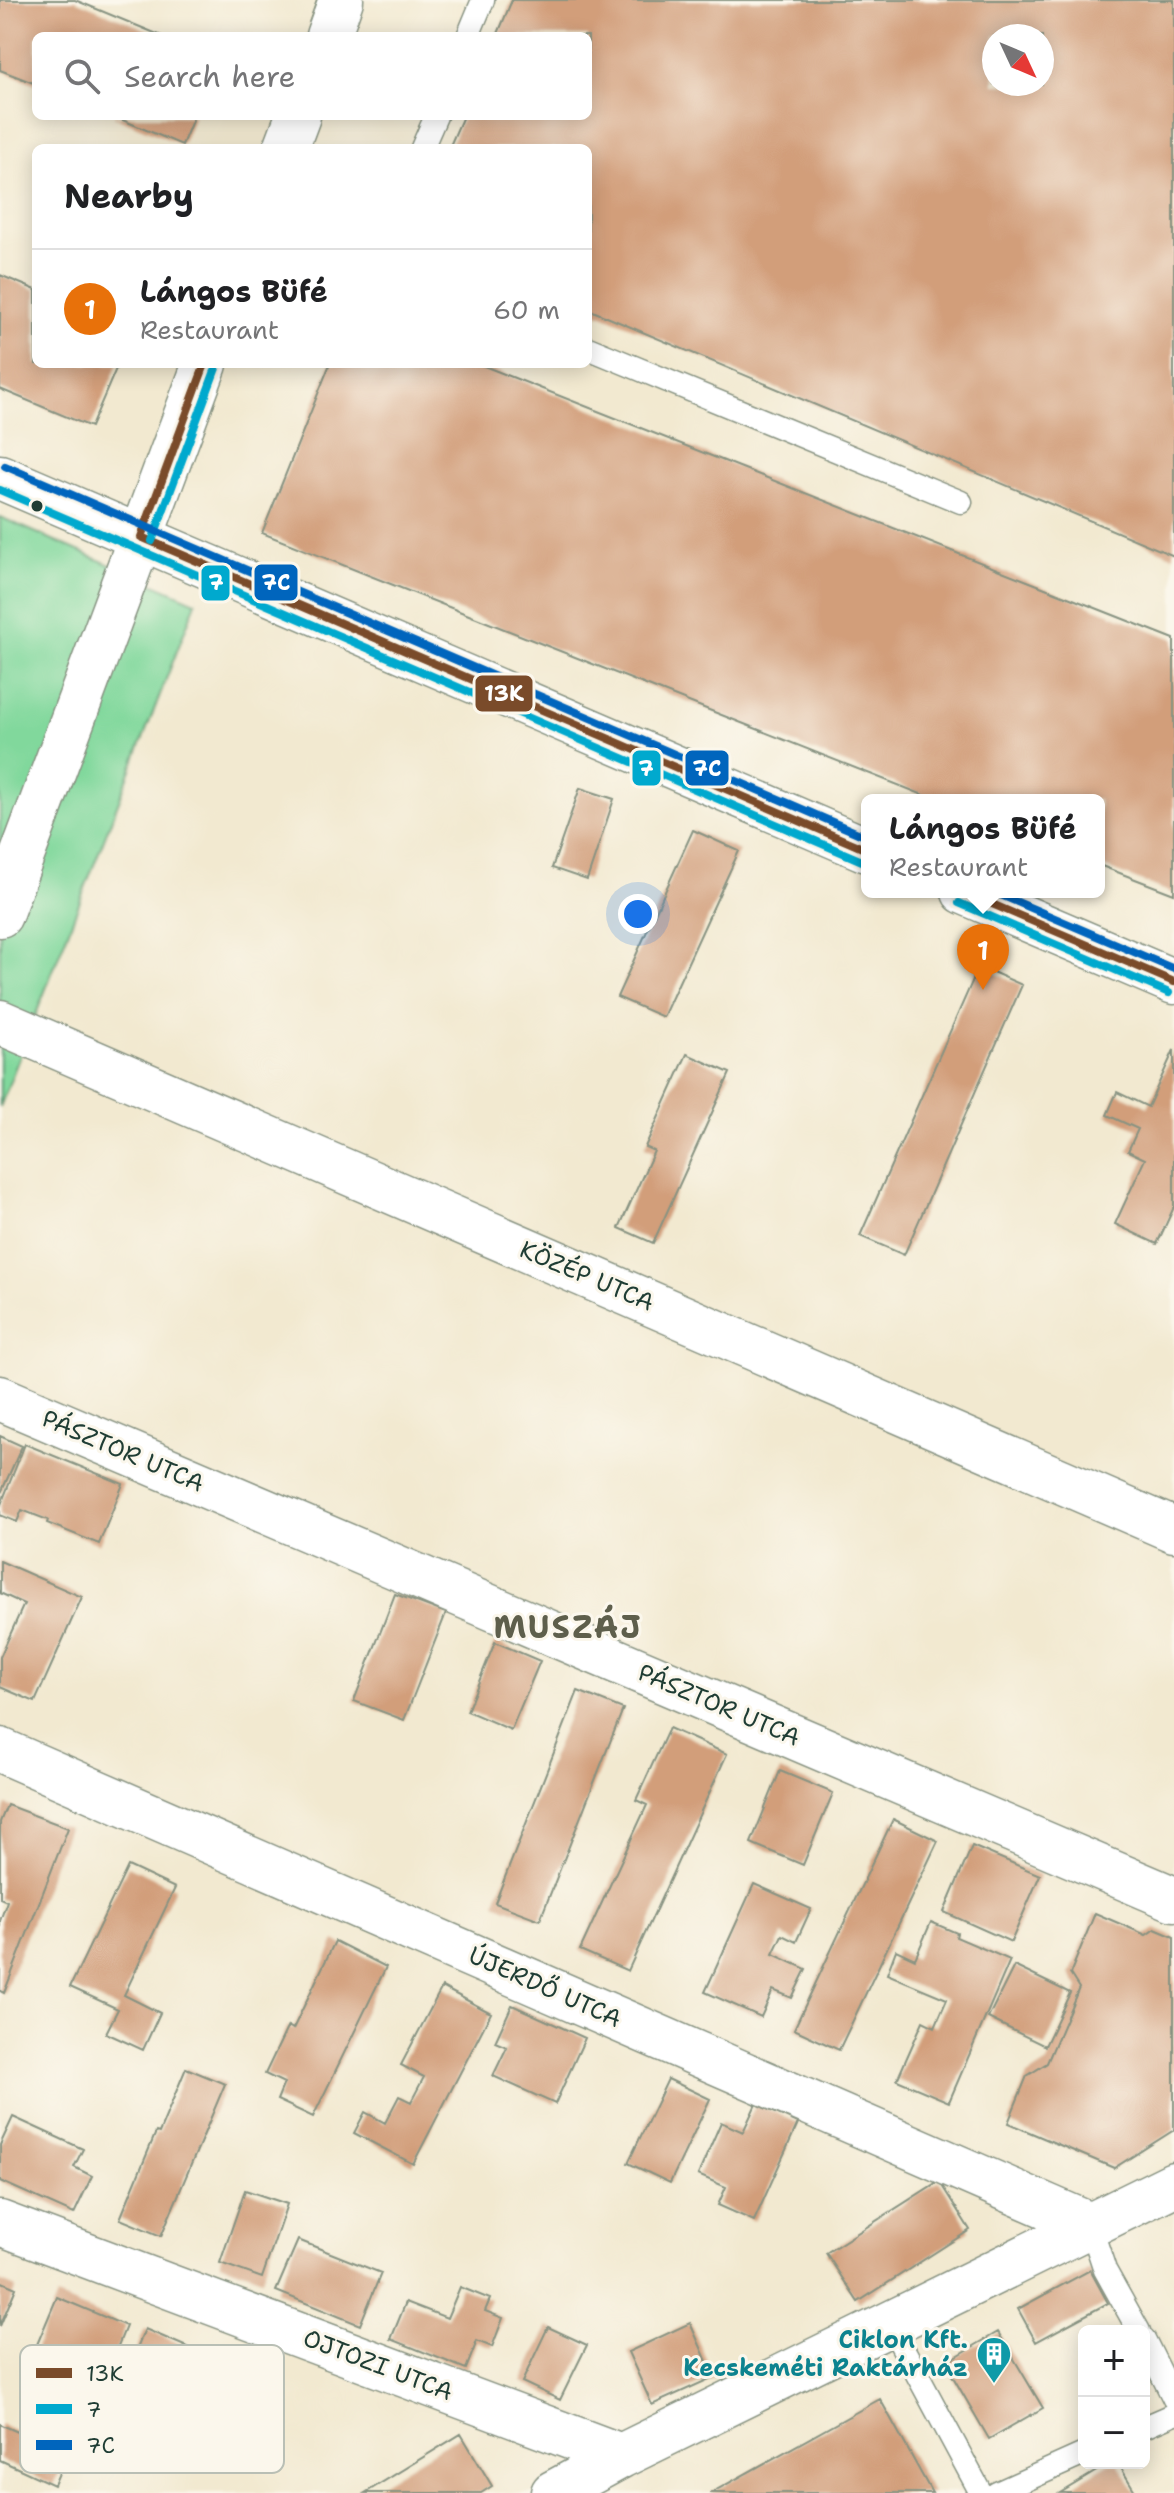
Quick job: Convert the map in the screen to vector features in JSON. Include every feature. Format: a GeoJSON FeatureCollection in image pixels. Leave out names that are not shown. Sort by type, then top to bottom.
{"type":"FeatureCollection","features":[{"type":"Feature","properties":{"kind":"street"},"geometry":{"type":"LineString","coordinates":[[329,32],[341,0]]}},
{"type":"Feature","properties":{"kind":"street"},"geometry":{"type":"LineString","coordinates":[[288,144],[296,120]]}},
{"type":"Feature","properties":{"kind":"street"},"geometry":{"type":"LineString","coordinates":[[0,915],[204,368]]}},
{"type":"Feature","properties":{"kind":"street"},"geometry":{"type":"LineString","coordinates":[[0,477],[861,847]]}},
{"type":"Feature","properties":{"kind":"street"},"geometry":{"type":"LineString","coordinates":[[978,898],[1174,982]]}},
{"type":"Feature","properties":{"kind":"street","name":"KÖZÉP UTCA"},"geometry":{"type":"LineString","coordinates":[[0,1022],[1174,1530]]}},
{"type":"Feature","properties":{"kind":"street","name":"PÁSZTOR UTCA"},"geometry":{"type":"LineString","coordinates":[[0,1398],[1174,1899]]}},
{"type":"Feature","properties":{"kind":"street","name":"ÚJERDŐ UTCA"},"geometry":{"type":"LineString","coordinates":[[0,1750],[1090,2225]]}},
{"type":"Feature","properties":{"kind":"street"},"geometry":{"type":"LineString","coordinates":[[553,2493],[621,2456],[1174,2184]]}},
{"type":"Feature","properties":{"kind":"street","name":"OJTOZI UTCA"},"geometry":{"type":"LineString","coordinates":[[0,2223],[621,2456]]}},
{"type":"Feature","properties":{"kind":"lane"},"geometry":{"type":"LineString","coordinates":[[470,32],[483,0]]}},
{"type":"Feature","properties":{"kind":"lane"},"geometry":{"type":"LineString","coordinates":[[424,144],[434,120]]}},
{"type":"Feature","properties":{"kind":"lane"},"geometry":{"type":"LineString","coordinates":[[592,350],[961,502]]}},
{"type":"Feature","properties":{"kind":"lane"},"geometry":{"type":"LineString","coordinates":[[1090,2225],[1105,2270],[1136,2325]]}},
{"type":"Feature","properties":{"kind":"lane"},"geometry":{"type":"LineString","coordinates":[[890,2324],[981,2493]]}},
{"type":"Feature","properties":{"kind":"lane"},"geometry":{"type":"LineString","coordinates":[[1150,2351],[1174,2399]]}},
{"type":"Feature","properties":{"kind":"lane"},"geometry":{"type":"LineString","coordinates":[[1150,2424],[1174,2414]]}},
{"type":"Feature","properties":{"kind":"lane"},"geometry":{"type":"LineString","coordinates":[[997,2493],[1078,2457]]}},
{"type":"Feature","properties":{"kind":"green space"},"geometry":{"type":"Polygon","coordinates":[[[0,517],[196,602],[0,1107],[0,517]]]}},
{"type":"Feature","properties":{"kind":"building"},"geometry":{"type":"Polygon","coordinates":[[[0,0],[75,0],[152,32],[32,32],[32,82],[0,70],[0,0]]]}},
{"type":"Feature","properties":{"kind":"building"},"geometry":{"type":"Polygon","coordinates":[[[512,0],[1174,0],[1174,556],[592,311],[592,144],[451,144],[461,120],[592,120],[592,32],[499,32],[512,0]]]}},
{"type":"Feature","properties":{"kind":"building"},"geometry":{"type":"Polygon","coordinates":[[[123,120],[192,120],[182,144],[123,120]]]}},
{"type":"Feature","properties":{"kind":"building"},"geometry":{"type":"Polygon","coordinates":[[[0,275],[32,288],[32,368],[116,368],[91,427],[0,389],[0,275]]]}},
{"type":"Feature","properties":{"kind":"building"},"geometry":{"type":"Polygon","coordinates":[[[328,368],[489,368],[1174,639],[1174,894],[1105,867],[1105,794],[921,794],[262,533],[328,368]]]}},
{"type":"Feature","properties":{"kind":"building"},"geometry":{"type":"Polygon","coordinates":[[[580,788],[614,799],[587,880],[552,868],[580,788]]]}},
{"type":"Feature","properties":{"kind":"building"},"geometry":{"type":"Polygon","coordinates":[[[693,830],[739,851],[663,1017],[617,997],[693,830]]]}},
{"type":"Feature","properties":{"kind":"building"},"geometry":{"type":"Polygon","coordinates":[[[979,966],[1022,985],[904,1255],[860,1236],[979,966]]]}},
{"type":"Feature","properties":{"kind":"building"},"geometry":{"type":"Polygon","coordinates":[[[1174,1050],[1174,1207],[1157,1244],[1115,1224],[1145,1159],[1128,1151],[1138,1129],[1107,1115],[1117,1092],[1148,1107],[1174,1050]]]}},
{"type":"Feature","properties":{"kind":"building"},"geometry":{"type":"Polygon","coordinates":[[[687,1054],[730,1073],[653,1243],[619,1228],[654,1151],[645,1147],[687,1054]]]}},
{"type":"Feature","properties":{"kind":"building"},"geometry":{"type":"Polygon","coordinates":[[[0,1436],[22,1446],[0,1495],[0,1436]]]}},
{"type":"Feature","properties":{"kind":"building"},"geometry":{"type":"Polygon","coordinates":[[[25,1444],[123,1484],[99,1544],[22,1510],[17,1522],[0,1515],[0,1507],[25,1444]]]}},
{"type":"Feature","properties":{"kind":"building"},"geometry":{"type":"Polygon","coordinates":[[[0,1561],[82,1597],[35,1702],[0,1687],[0,1657],[24,1604],[0,1593],[0,1561]]]}},
{"type":"Feature","properties":{"kind":"building"},"geometry":{"type":"Polygon","coordinates":[[[395,1594],[446,1613],[404,1720],[354,1701],[395,1594]]]}},
{"type":"Feature","properties":{"kind":"building"},"geometry":{"type":"Polygon","coordinates":[[[495,1642],[540,1661],[511,1730],[467,1711],[495,1642]]]}},
{"type":"Feature","properties":{"kind":"building"},"geometry":{"type":"Polygon","coordinates":[[[578,1691],[623,1709],[540,1920],[495,1903],[578,1691]]]}},
{"type":"Feature","properties":{"kind":"building"},"geometry":{"type":"Polygon","coordinates":[[[669,1728],[727,1754],[628,1971],[580,1950],[647,1805],[636,1800],[669,1728]]]}},
{"type":"Feature","properties":{"kind":"building"},"geometry":{"type":"Polygon","coordinates":[[[780,1771],[833,1793],[803,1865],[751,1843],[780,1771]]]}},
{"type":"Feature","properties":{"kind":"building"},"geometry":{"type":"Polygon","coordinates":[[[7,1805],[68,1828],[4,1993],[0,1991],[0,1921],[7,1901],[0,1898],[0,1822],[7,1805]]]}},
{"type":"Feature","properties":{"kind":"building"},"geometry":{"type":"Polygon","coordinates":[[[893,1819],[938,1841],[839,2050],[794,2029],[893,1819]]]}},
{"type":"Feature","properties":{"kind":"building"},"geometry":{"type":"Polygon","coordinates":[[[972,1846],[1040,1875],[1011,1942],[944,1912],[972,1846]]]}},
{"type":"Feature","properties":{"kind":"building"},"geometry":{"type":"Polygon","coordinates":[[[128,1866],[175,1888],[124,1995],[160,2013],[143,2050],[106,2033],[118,2009],[70,1987],[128,1866]]]}},
{"type":"Feature","properties":{"kind":"building"},"geometry":{"type":"Polygon","coordinates":[[[754,1884],[811,1909],[796,1942],[782,1935],[773,1954],[806,1969],[792,1998],[773,1990],[761,2017],[705,1992],[754,1884]]]}},
{"type":"Feature","properties":{"kind":"building"},"geometry":{"type":"Polygon","coordinates":[[[1095,1913],[1146,1935],[1155,1929],[1174,1937],[1174,2130],[1114,2168],[1008,2123],[1027,2076],[1047,2063],[1079,1988],[1070,1974],[1095,1913]]]}},
{"type":"Feature","properties":{"kind":"building"},"geometry":{"type":"Polygon","coordinates":[[[931,1922],[957,1933],[956,1937],[1010,1960],[949,2102],[897,2080],[923,2021],[935,2027],[947,1999],[887,1974],[896,1950],[915,1959],[931,1922]]]}},
{"type":"Feature","properties":{"kind":"building"},"geometry":{"type":"Polygon","coordinates":[[[335,1941],[386,1967],[313,2117],[277,2100],[284,2083],[265,2074],[288,2026],[293,2029],[335,1941]]]}},
{"type":"Feature","properties":{"kind":"building"},"geometry":{"type":"Polygon","coordinates":[[[1014,1966],[1070,1993],[1045,2046],[988,2018],[1014,1966]]]}},
{"type":"Feature","properties":{"kind":"building"},"geometry":{"type":"Polygon","coordinates":[[[442,1987],[491,2013],[413,2164],[354,2133],[365,2112],[385,2123],[399,2096],[411,2102],[424,2077],[401,2065],[442,1987]]]}},
{"type":"Feature","properties":{"kind":"building"},"geometry":{"type":"Polygon","coordinates":[[[512,2005],[585,2038],[555,2104],[493,2076],[507,2047],[495,2042],[512,2005]]]}},
{"type":"Feature","properties":{"kind":"building"},"geometry":{"type":"Polygon","coordinates":[[[186,2068],[225,2084],[161,2236],[120,2219],[186,2068]]]}},
{"type":"Feature","properties":{"kind":"building"},"geometry":{"type":"Polygon","coordinates":[[[668,2079],[710,2099],[670,2183],[628,2163],[668,2079]]]}},
{"type":"Feature","properties":{"kind":"building"},"geometry":{"type":"Polygon","coordinates":[[[756,2104],[798,2123],[754,2221],[718,2205],[726,2187],[698,2175],[721,2122],[743,2132],[756,2104]]]}},
{"type":"Feature","properties":{"kind":"building"},"geometry":{"type":"Polygon","coordinates":[[[13,2117],[83,2149],[74,2167],[92,2176],[74,2214],[0,2181],[0,2145],[13,2117]]]}},
{"type":"Feature","properties":{"kind":"building"},"geometry":{"type":"Polygon","coordinates":[[[939,2181],[970,2230],[858,2302],[826,2253],[939,2181]]]}},
{"type":"Feature","properties":{"kind":"building"},"geometry":{"type":"Polygon","coordinates":[[[245,2190],[287,2204],[262,2278],[220,2263],[245,2190]]]}},
{"type":"Feature","properties":{"kind":"building"},"geometry":{"type":"Polygon","coordinates":[[[298,2240],[381,2273],[360,2325],[276,2291],[298,2240]]]}},
{"type":"Feature","properties":{"kind":"building"},"geometry":{"type":"Polygon","coordinates":[[[1090,2270],[1108,2303],[1036,2342],[1018,2309],[1090,2270]]]}},
{"type":"Feature","properties":{"kind":"building"},"geometry":{"type":"Polygon","coordinates":[[[0,2281],[16,2288],[0,2326],[0,2281]]]}},
{"type":"Feature","properties":{"kind":"building"},"geometry":{"type":"Polygon","coordinates":[[[460,2287],[490,2299],[485,2311],[503,2318],[492,2347],[477,2341],[466,2369],[391,2339],[406,2302],[447,2318],[460,2287]]]}},
{"type":"Feature","properties":{"kind":"building"},"geometry":{"type":"Polygon","coordinates":[[[57,2297],[126,2326],[118,2345],[37,2345],[57,2297]]]}},
{"type":"Feature","properties":{"kind":"building"},"geometry":{"type":"Polygon","coordinates":[[[690,2323],[714,2377],[652,2405],[628,2352],[690,2323]]]}},
{"type":"Feature","properties":{"kind":"building"},"geometry":{"type":"Polygon","coordinates":[[[548,2327],[587,2345],[560,2400],[522,2382],[548,2327]]]}},
{"type":"Feature","properties":{"kind":"building"},"geometry":{"type":"Polygon","coordinates":[[[145,2329],[182,2345],[138,2345],[145,2329]]]}},
{"type":"Feature","properties":{"kind":"building","name":"Ciklon Kft. Kecskeméti Raktárház"},"geometry":{"type":"Polygon","coordinates":[[[998,2332],[1043,2408],[989,2439],[945,2363],[998,2332]]]}},
{"type":"Feature","properties":{"kind":"building"},"geometry":{"type":"Polygon","coordinates":[[[880,2399],[932,2493],[711,2493],[880,2399]]]}},
{"type":"Feature","properties":{"kind":"building"},"geometry":{"type":"Polygon","coordinates":[[[0,2424],[20,2433],[20,2469],[0,2460],[0,2424]]]}},
{"type":"Feature","properties":{"kind":"building"},"geometry":{"type":"Polygon","coordinates":[[[461,2434],[492,2486],[481,2493],[365,2493],[461,2434]]]}},
{"type":"Feature","properties":{"kind":"building"},"geometry":{"type":"Polygon","coordinates":[[[1100,2469],[1122,2469],[1136,2493],[1060,2493],[1100,2469]]]}},
{"type":"Feature","properties":{"kind":"building"},"geometry":{"type":"Polygon","coordinates":[[[28,2473],[59,2473],[54,2485],[28,2473]]]}},
{"type":"Feature","properties":{"kind":"transit line","name":"13K"},"geometry":{"type":"LineString","coordinates":[[141,537],[204,368]]}},
{"type":"Feature","properties":{"kind":"transit line","name":"7"},"geometry":{"type":"LineString","coordinates":[[152,541],[216,368]]}},
{"type":"Feature","properties":{"kind":"transit line","name":"7C"},"geometry":{"type":"LineString","coordinates":[[5,466],[861,834]]}},
{"type":"Feature","properties":{"kind":"transit line","name":"7"},"geometry":{"type":"LineString","coordinates":[[0,490],[861,861]]}},
{"type":"Feature","properties":{"kind":"transit line","name":"13K"},"geometry":{"type":"LineString","coordinates":[[141,537],[861,847]]}},
{"type":"Feature","properties":{"kind":"transit line","name":"13K"},"geometry":{"type":"LineString","coordinates":[[978,898],[1174,982]]}},
{"type":"Feature","properties":{"kind":"transit line","name":"7C"},"geometry":{"type":"LineString","coordinates":[[1008,898],[1174,969]]}},
{"type":"Feature","properties":{"kind":"transit line","name":"7"},"geometry":{"type":"LineString","coordinates":[[959,903],[1169,993]]}},
{"type":"Feature","properties":{"kind":"place","name":"Lángos Büfé"},"geometry":{"type":"Point","coordinates":[983,990]}},
{"type":"Feature","properties":{"kind":"place","name":"Ciklon Kft. Kecskeméti Raktárház"},"geometry":{"type":"Point","coordinates":[994,2385]}},
{"type":"Feature","properties":{"kind":"district","name":"MUSZÁJ"},"geometry":{"type":"Point","coordinates":[568,1627]}}]}
